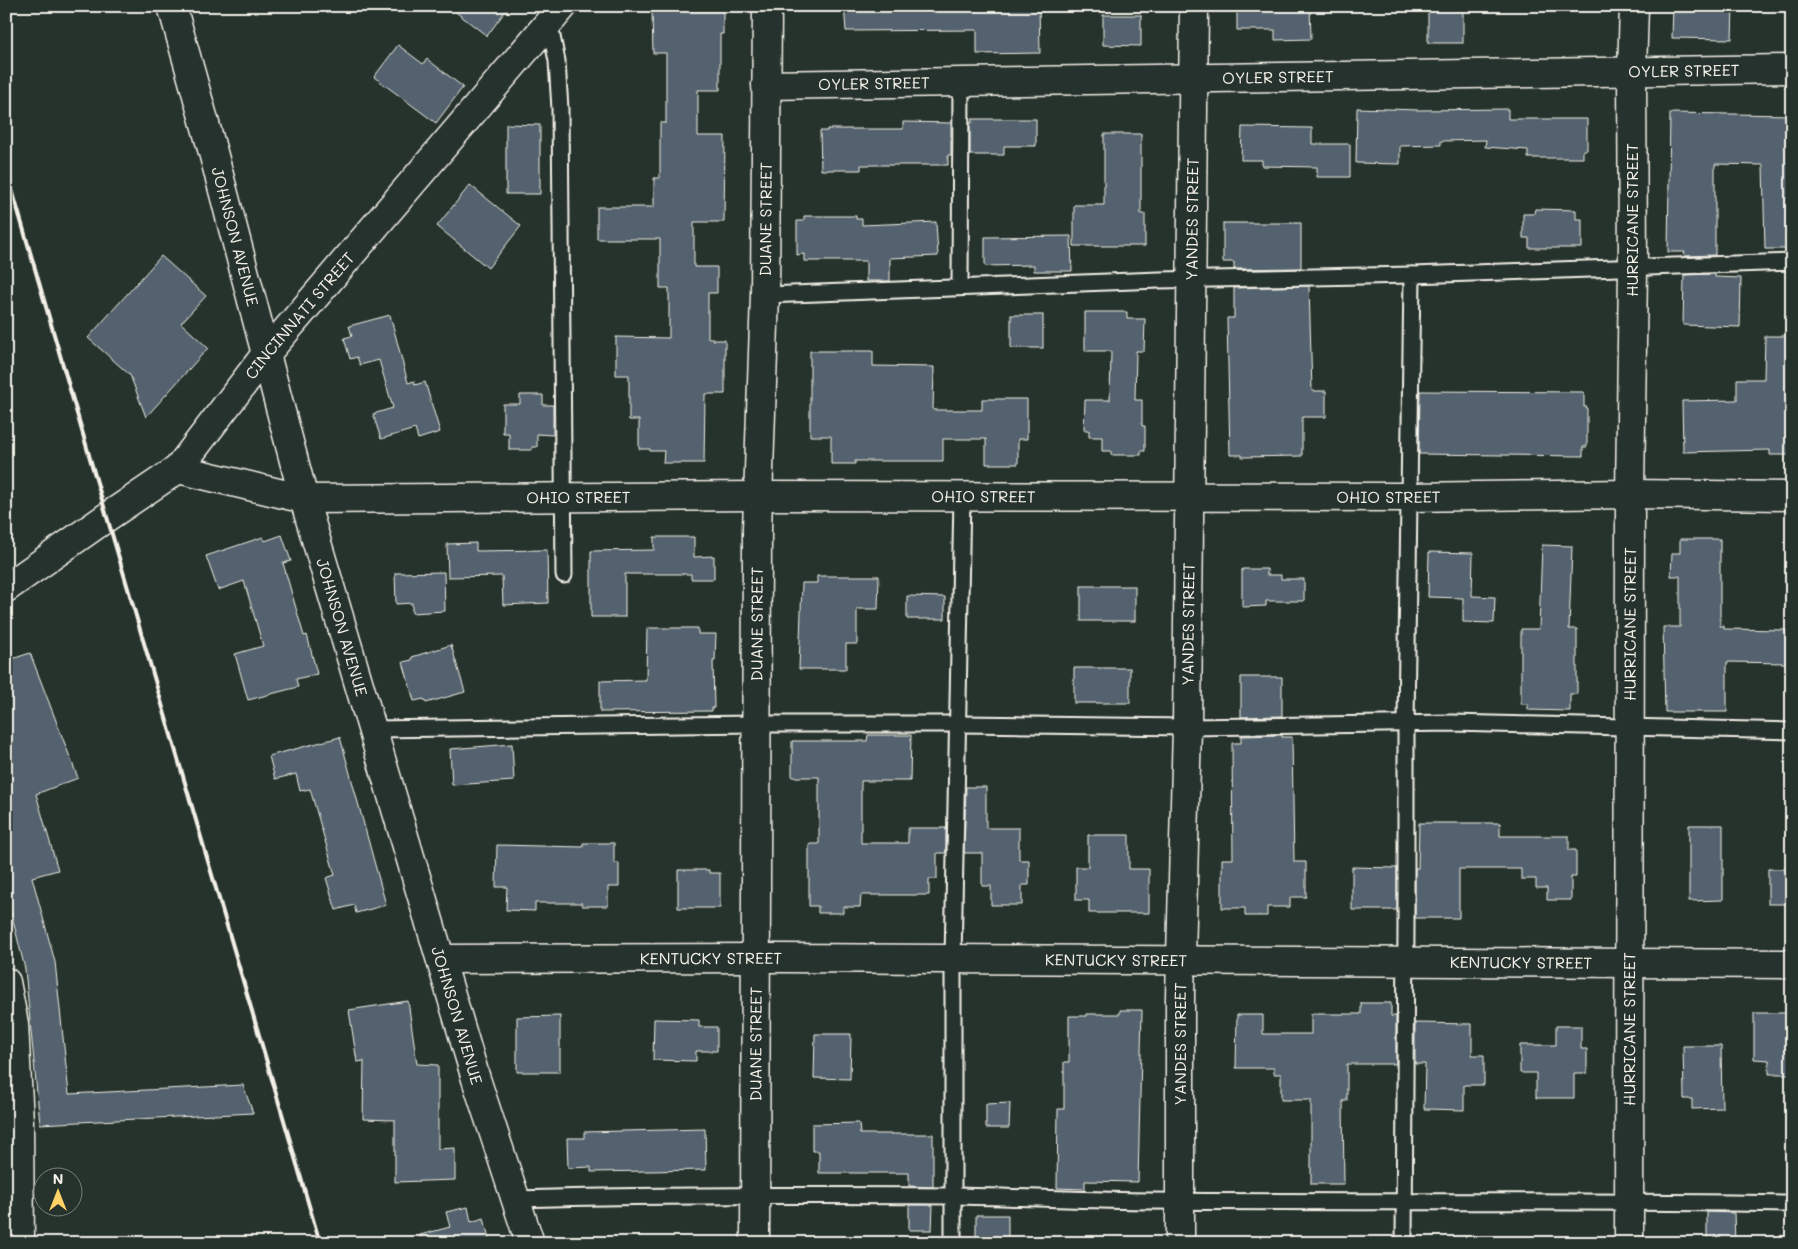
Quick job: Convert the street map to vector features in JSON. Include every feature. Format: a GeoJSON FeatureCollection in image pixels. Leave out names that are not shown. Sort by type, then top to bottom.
{"type":"FeatureCollection","features":[{"type":"Feature","properties":{"kind":"street","name":"JOHNSON AVENUE"},"geometry":{"type":"LineString","coordinates":[[172,6],[214,156],[304,499],[476,1079],[530,1243]]}},
{"type":"Feature","properties":{"kind":"street","name":"DUANE STREET"},"geometry":{"type":"LineString","coordinates":[[755,1243],[758,496],[765,295],[767,6]]}},
{"type":"Feature","properties":{"kind":"street","name":"YANDES STREET"},"geometry":{"type":"LineString","coordinates":[[1180,1243],[1180,961],[1187,727],[1194,6]]}},
{"type":"Feature","properties":{"kind":"street","name":"HURRICANE STREET"},"geometry":{"type":"LineString","coordinates":[[1628,1243],[1630,494],[1633,268],[1632,72],[1634,6]]}},
{"type":"Feature","properties":{"kind":"street","name":"CINCINNATI STREET"},"geometry":{"type":"LineString","coordinates":[[6,588],[178,470],[266,354],[556,14]]}},
{"type":"Feature","properties":{"kind":"street","name":"OYLER STREET"},"geometry":{"type":"LineString","coordinates":[[766,85],[1792,69]]}},
{"type":"Feature","properties":{"kind":"street","name":"OHIO STREET"},"geometry":{"type":"LineString","coordinates":[[178,470],[304,499],[758,496],[1408,497],[1630,494],[1792,496]]}},
{"type":"Feature","properties":{"kind":"street","name":"KENTUCKY STREET"},"geometry":{"type":"LineString","coordinates":[[441,959],[953,959],[1792,964]]}},
{"type":"Feature","properties":{"kind":"street"},"geometry":{"type":"LineString","coordinates":[[6,982],[14,1024],[19,1122],[20,1243]]}},
{"type":"Feature","properties":{"kind":"lane"},"geometry":{"type":"LineString","coordinates":[[556,14],[555,42],[560,109],[564,575]]}},
{"type":"Feature","properties":{"kind":"lane"},"geometry":{"type":"LineString","coordinates":[[960,287],[961,82]]}},
{"type":"Feature","properties":{"kind":"lane"},"geometry":{"type":"LineString","coordinates":[[765,295],[960,287],[1412,275],[1792,262]]}},
{"type":"Feature","properties":{"kind":"lane"},"geometry":{"type":"LineString","coordinates":[[1404,1243],[1406,724],[1412,275]]}},
{"type":"Feature","properties":{"kind":"lane"},"geometry":{"type":"LineString","coordinates":[[953,1243],[953,959],[962,496]]}},
{"type":"Feature","properties":{"kind":"lane"},"geometry":{"type":"LineString","coordinates":[[372,729],[756,724],[1187,727],[1460,724],[1792,731]]}},
{"type":"Feature","properties":{"kind":"lane"},"geometry":{"type":"LineString","coordinates":[[516,1199],[953,1196],[1180,1201],[1792,1204]]}},
{"type":"Feature","properties":{"kind":"building"},"geometry":{"type":"Polygon","coordinates":[[[448,6],[509,6],[487,36],[448,6]]]}},
{"type":"Feature","properties":{"kind":"building"},"geometry":{"type":"Polygon","coordinates":[[[844,6],[1039,6],[1040,53],[977,54],[977,30],[846,31],[844,6]]]}},
{"type":"Feature","properties":{"kind":"building"},"geometry":{"type":"Polygon","coordinates":[[[1237,6],[1310,6],[1311,39],[1275,40],[1275,30],[1237,30],[1237,6]]]}},
{"type":"Feature","properties":{"kind":"building"},"geometry":{"type":"Polygon","coordinates":[[[1428,6],[1463,6],[1463,43],[1428,43],[1428,6]]]}},
{"type":"Feature","properties":{"kind":"building"},"geometry":{"type":"Polygon","coordinates":[[[1673,6],[1733,6],[1732,39],[1672,38],[1673,6]]]}},
{"type":"Feature","properties":{"kind":"building"},"geometry":{"type":"Polygon","coordinates":[[[652,11],[723,11],[723,34],[720,34],[720,90],[698,90],[698,136],[725,136],[724,222],[694,222],[694,267],[717,267],[717,293],[708,293],[708,338],[725,340],[725,394],[705,394],[704,463],[663,463],[664,451],[639,449],[639,420],[629,420],[629,375],[616,375],[616,337],[669,338],[669,288],[660,288],[660,239],[597,239],[597,207],[654,207],[654,178],[660,178],[660,123],[666,123],[666,53],[653,53],[652,11]]]}},
{"type":"Feature","properties":{"kind":"building"},"geometry":{"type":"Polygon","coordinates":[[[1103,15],[1141,15],[1141,46],[1103,45],[1103,15]]]}},
{"type":"Feature","properties":{"kind":"building"},"geometry":{"type":"Polygon","coordinates":[[[398,45],[423,64],[427,59],[463,87],[436,123],[374,77],[398,45]]]}},
{"type":"Feature","properties":{"kind":"building"},"geometry":{"type":"Polygon","coordinates":[[[1357,108],[1418,110],[1508,109],[1508,119],[1587,119],[1587,150],[1583,150],[1583,158],[1528,158],[1528,150],[1485,147],[1486,140],[1441,141],[1441,145],[1400,146],[1400,164],[1356,163],[1357,108]]]}},
{"type":"Feature","properties":{"kind":"building"},"geometry":{"type":"Polygon","coordinates":[[[1670,113],[1792,115],[1792,249],[1765,249],[1763,165],[1715,164],[1715,255],[1684,256],[1685,252],[1668,252],[1670,113]]]}},
{"type":"Feature","properties":{"kind":"building"},"geometry":{"type":"Polygon","coordinates":[[[972,119],[1036,119],[1036,146],[1004,146],[1004,155],[970,155],[970,123],[972,123],[972,119]]]}},
{"type":"Feature","properties":{"kind":"building"},"geometry":{"type":"Polygon","coordinates":[[[903,122],[951,123],[951,155],[948,155],[948,165],[861,165],[861,170],[821,170],[820,131],[827,131],[827,129],[903,129],[903,122]]]}},
{"type":"Feature","properties":{"kind":"building"},"geometry":{"type":"Polygon","coordinates":[[[506,124],[540,125],[540,194],[506,194],[506,124]]]}},
{"type":"Feature","properties":{"kind":"building"},"geometry":{"type":"Polygon","coordinates":[[[1242,127],[1312,128],[1312,144],[1350,144],[1350,177],[1317,177],[1317,167],[1262,166],[1262,160],[1241,160],[1242,127]]]}},
{"type":"Feature","properties":{"kind":"building"},"geometry":{"type":"Polygon","coordinates":[[[1104,134],[1141,134],[1141,214],[1145,214],[1145,246],[1074,246],[1074,205],[1104,205],[1104,134]]]}},
{"type":"Feature","properties":{"kind":"building"},"geometry":{"type":"Polygon","coordinates":[[[470,185],[521,226],[488,268],[437,226],[470,185]]]}},
{"type":"Feature","properties":{"kind":"building"},"geometry":{"type":"Polygon","coordinates":[[[1535,209],[1576,210],[1576,219],[1582,219],[1582,248],[1529,248],[1529,238],[1523,238],[1523,214],[1534,214],[1535,209]]]}},
{"type":"Feature","properties":{"kind":"building"},"geometry":{"type":"Polygon","coordinates":[[[804,216],[856,216],[856,219],[862,219],[862,225],[936,222],[938,256],[890,258],[890,281],[866,281],[866,261],[804,261],[804,254],[797,255],[797,221],[804,221],[804,216]]]}},
{"type":"Feature","properties":{"kind":"building"},"geometry":{"type":"Polygon","coordinates":[[[1223,223],[1301,223],[1301,268],[1234,269],[1234,262],[1223,262],[1223,223]]]}},
{"type":"Feature","properties":{"kind":"building"},"geometry":{"type":"Polygon","coordinates":[[[1071,236],[1072,271],[1034,271],[1034,265],[985,266],[985,237],[1071,236]]]}},
{"type":"Feature","properties":{"kind":"building"},"geometry":{"type":"Polygon","coordinates":[[[161,256],[206,296],[181,323],[208,348],[146,417],[130,375],[88,338],[161,256]]]}},
{"type":"Feature","properties":{"kind":"building"},"geometry":{"type":"Polygon","coordinates":[[[1715,274],[1715,277],[1741,278],[1740,327],[1683,325],[1684,275],[1715,274]]]}},
{"type":"Feature","properties":{"kind":"building"},"geometry":{"type":"Polygon","coordinates":[[[1309,286],[1312,391],[1326,391],[1326,417],[1302,417],[1302,456],[1242,457],[1242,455],[1230,455],[1227,318],[1234,318],[1234,288],[1309,286]]]}},
{"type":"Feature","properties":{"kind":"building"},"geometry":{"type":"Polygon","coordinates":[[[1085,312],[1127,312],[1127,319],[1145,319],[1144,351],[1136,351],[1135,400],[1142,400],[1142,426],[1145,426],[1145,451],[1141,451],[1141,455],[1111,455],[1111,451],[1102,451],[1102,437],[1089,437],[1089,430],[1084,430],[1085,400],[1110,400],[1111,351],[1085,351],[1085,312]]]}},
{"type":"Feature","properties":{"kind":"building"},"geometry":{"type":"Polygon","coordinates":[[[390,315],[408,383],[414,381],[415,385],[425,382],[440,432],[418,439],[415,429],[381,439],[373,414],[393,408],[379,360],[360,365],[357,357],[350,359],[344,338],[352,336],[349,326],[390,315]]]}},
{"type":"Feature","properties":{"kind":"building"},"geometry":{"type":"Polygon","coordinates":[[[1011,315],[1043,315],[1043,348],[1011,348],[1011,315]]]}},
{"type":"Feature","properties":{"kind":"building"},"geometry":{"type":"Polygon","coordinates":[[[1765,336],[1792,336],[1792,455],[1770,455],[1770,450],[1683,452],[1682,401],[1737,400],[1737,379],[1764,379],[1765,336]]]}},
{"type":"Feature","properties":{"kind":"building"},"geometry":{"type":"Polygon","coordinates":[[[810,351],[873,351],[873,366],[934,367],[933,410],[982,410],[982,399],[1027,399],[1027,439],[1018,439],[1018,464],[986,464],[986,439],[943,439],[943,461],[855,461],[855,464],[831,464],[831,436],[810,436],[810,351]]]}},
{"type":"Feature","properties":{"kind":"building"},"geometry":{"type":"Polygon","coordinates":[[[1420,391],[1584,392],[1584,407],[1587,407],[1587,447],[1583,447],[1583,456],[1419,454],[1420,391]]]}},
{"type":"Feature","properties":{"kind":"building"},"geometry":{"type":"Polygon","coordinates":[[[520,395],[543,395],[543,405],[553,405],[553,435],[537,434],[537,447],[532,447],[532,450],[509,450],[509,433],[503,433],[503,404],[520,404],[520,395]]]}},
{"type":"Feature","properties":{"kind":"building"},"geometry":{"type":"Polygon","coordinates":[[[282,535],[291,561],[283,563],[304,636],[307,635],[317,674],[296,679],[298,687],[248,700],[235,654],[263,646],[244,581],[218,590],[206,556],[263,537],[265,541],[282,535]]]}},
{"type":"Feature","properties":{"kind":"building"},"geometry":{"type":"Polygon","coordinates":[[[654,537],[694,537],[694,557],[714,556],[714,579],[691,579],[691,574],[625,574],[625,617],[591,617],[591,551],[654,550],[654,537]]]}},
{"type":"Feature","properties":{"kind":"building"},"geometry":{"type":"Polygon","coordinates":[[[1680,539],[1720,539],[1720,626],[1724,626],[1724,629],[1786,630],[1786,663],[1727,662],[1727,712],[1665,712],[1663,627],[1680,627],[1680,576],[1671,576],[1672,553],[1680,553],[1680,539]]]}},
{"type":"Feature","properties":{"kind":"building"},"geometry":{"type":"Polygon","coordinates":[[[476,543],[476,551],[547,550],[548,603],[503,605],[502,576],[448,577],[447,544],[476,543]]]}},
{"type":"Feature","properties":{"kind":"building"},"geometry":{"type":"Polygon","coordinates":[[[1542,545],[1572,546],[1569,629],[1577,629],[1577,694],[1570,694],[1570,711],[1528,710],[1528,704],[1521,704],[1521,629],[1539,629],[1542,545]]]}},
{"type":"Feature","properties":{"kind":"building"},"geometry":{"type":"Polygon","coordinates":[[[1429,552],[1473,553],[1472,596],[1495,597],[1494,623],[1463,622],[1463,598],[1428,597],[1429,552]]]}},
{"type":"Feature","properties":{"kind":"building"},"geometry":{"type":"Polygon","coordinates":[[[1242,569],[1267,569],[1267,575],[1281,575],[1281,579],[1304,579],[1304,601],[1266,601],[1266,606],[1242,607],[1242,569]]]}},
{"type":"Feature","properties":{"kind":"building"},"geometry":{"type":"Polygon","coordinates":[[[444,572],[445,611],[412,613],[412,603],[396,604],[395,573],[444,572]]]}},
{"type":"Feature","properties":{"kind":"building"},"geometry":{"type":"Polygon","coordinates":[[[817,576],[879,576],[878,609],[857,609],[857,644],[846,644],[846,669],[799,669],[802,583],[817,583],[817,576]]]}},
{"type":"Feature","properties":{"kind":"building"},"geometry":{"type":"Polygon","coordinates":[[[1081,586],[1135,586],[1135,621],[1081,621],[1081,586]]]}},
{"type":"Feature","properties":{"kind":"building"},"geometry":{"type":"Polygon","coordinates":[[[907,596],[945,597],[945,619],[907,619],[907,596]]]}},
{"type":"Feature","properties":{"kind":"building"},"geometry":{"type":"Polygon","coordinates":[[[647,628],[698,628],[698,634],[716,634],[715,661],[713,661],[714,708],[712,708],[712,711],[600,712],[600,681],[646,680],[647,628]]]}},
{"type":"Feature","properties":{"kind":"building"},"geometry":{"type":"Polygon","coordinates":[[[451,645],[465,692],[426,703],[424,699],[414,701],[403,662],[412,660],[412,657],[451,645]]]}},
{"type":"Feature","properties":{"kind":"building"},"geometry":{"type":"Polygon","coordinates":[[[30,653],[78,778],[36,794],[58,870],[32,877],[55,962],[69,1094],[243,1085],[253,1113],[40,1124],[25,969],[6,892],[6,661],[30,653]]]}},
{"type":"Feature","properties":{"kind":"building"},"geometry":{"type":"Polygon","coordinates":[[[1074,668],[1130,668],[1130,703],[1074,703],[1074,668]]]}},
{"type":"Feature","properties":{"kind":"building"},"geometry":{"type":"Polygon","coordinates":[[[1241,677],[1282,677],[1282,716],[1241,717],[1241,677]]]}},
{"type":"Feature","properties":{"kind":"building"},"geometry":{"type":"Polygon","coordinates":[[[868,735],[911,735],[910,781],[861,781],[861,843],[908,843],[908,828],[946,828],[946,853],[937,853],[937,879],[929,879],[929,895],[861,895],[860,907],[843,907],[843,913],[818,913],[818,906],[809,906],[809,844],[819,844],[819,777],[792,777],[792,741],[867,741],[868,735]]]}},
{"type":"Feature","properties":{"kind":"building"},"geometry":{"type":"Polygon","coordinates":[[[1282,735],[1282,737],[1292,737],[1294,862],[1306,862],[1306,897],[1290,897],[1290,907],[1267,907],[1267,916],[1245,916],[1245,908],[1222,908],[1222,859],[1233,859],[1232,743],[1241,743],[1241,736],[1282,735]]]}},
{"type":"Feature","properties":{"kind":"building"},"geometry":{"type":"Polygon","coordinates":[[[340,737],[386,905],[356,913],[354,905],[336,910],[326,878],[335,875],[310,789],[300,791],[296,774],[275,779],[269,756],[340,737]]]}},
{"type":"Feature","properties":{"kind":"building"},"geometry":{"type":"Polygon","coordinates":[[[512,744],[514,781],[452,785],[450,749],[512,744]]]}},
{"type":"Feature","properties":{"kind":"building"},"geometry":{"type":"Polygon","coordinates":[[[966,787],[986,787],[986,828],[1019,828],[1019,860],[1029,860],[1029,885],[1022,885],[1022,905],[991,905],[991,886],[982,886],[982,853],[964,853],[966,787]]]}},
{"type":"Feature","properties":{"kind":"building"},"geometry":{"type":"Polygon","coordinates":[[[1419,823],[1500,823],[1500,836],[1569,836],[1569,850],[1576,850],[1576,877],[1571,877],[1571,900],[1547,900],[1547,888],[1536,888],[1536,879],[1521,879],[1521,869],[1459,869],[1459,918],[1415,918],[1415,868],[1418,868],[1419,823]]]}},
{"type":"Feature","properties":{"kind":"building"},"geometry":{"type":"Polygon","coordinates":[[[1689,825],[1723,825],[1723,900],[1689,901],[1689,825]]]}},
{"type":"Feature","properties":{"kind":"building"},"geometry":{"type":"Polygon","coordinates":[[[1088,835],[1129,835],[1129,869],[1149,869],[1149,913],[1089,913],[1089,900],[1076,900],[1076,867],[1088,867],[1088,835]]]}},
{"type":"Feature","properties":{"kind":"building"},"geometry":{"type":"Polygon","coordinates":[[[583,843],[614,843],[614,863],[619,863],[619,887],[608,887],[608,906],[582,906],[582,903],[535,903],[535,911],[506,910],[507,887],[496,887],[497,845],[583,847],[583,843]]]}},
{"type":"Feature","properties":{"kind":"building"},"geometry":{"type":"Polygon","coordinates":[[[1352,867],[1397,868],[1397,910],[1352,910],[1352,867]]]}},
{"type":"Feature","properties":{"kind":"building"},"geometry":{"type":"Polygon","coordinates":[[[1768,869],[1792,869],[1792,904],[1768,904],[1768,869]]]}},
{"type":"Feature","properties":{"kind":"building"},"geometry":{"type":"Polygon","coordinates":[[[678,870],[709,870],[709,873],[720,873],[720,908],[678,908],[678,870]]]}},
{"type":"Feature","properties":{"kind":"building"},"geometry":{"type":"Polygon","coordinates":[[[408,1001],[417,1064],[438,1065],[438,1149],[455,1148],[455,1180],[395,1182],[395,1120],[363,1119],[364,1061],[357,1062],[349,1010],[408,1001]]]}},
{"type":"Feature","properties":{"kind":"building"},"geometry":{"type":"Polygon","coordinates":[[[1361,1003],[1391,1003],[1391,1016],[1396,1016],[1396,1064],[1347,1064],[1347,1101],[1343,1101],[1344,1184],[1311,1184],[1311,1100],[1281,1100],[1281,1074],[1274,1074],[1274,1068],[1236,1068],[1237,1015],[1263,1015],[1263,1034],[1311,1034],[1311,1014],[1361,1014],[1361,1003]]]}},
{"type":"Feature","properties":{"kind":"building"},"geometry":{"type":"Polygon","coordinates":[[[1120,1010],[1142,1010],[1138,1182],[1085,1181],[1085,1189],[1057,1188],[1058,1109],[1064,1109],[1064,1062],[1069,1062],[1069,1016],[1120,1014],[1120,1010]]]}},
{"type":"Feature","properties":{"kind":"building"},"geometry":{"type":"Polygon","coordinates":[[[1754,1013],[1792,1013],[1792,1074],[1769,1074],[1769,1060],[1754,1059],[1754,1013]]]}},
{"type":"Feature","properties":{"kind":"building"},"geometry":{"type":"Polygon","coordinates":[[[560,1016],[560,1072],[517,1072],[517,1017],[560,1016]]]}},
{"type":"Feature","properties":{"kind":"building"},"geometry":{"type":"Polygon","coordinates":[[[654,1019],[699,1020],[699,1027],[717,1027],[717,1051],[696,1051],[696,1061],[653,1060],[654,1019]]]}},
{"type":"Feature","properties":{"kind":"building"},"geometry":{"type":"Polygon","coordinates":[[[1415,1023],[1472,1024],[1472,1055],[1484,1055],[1484,1085],[1464,1085],[1464,1110],[1424,1109],[1425,1064],[1415,1064],[1415,1023]]]}},
{"type":"Feature","properties":{"kind":"building"},"geometry":{"type":"Polygon","coordinates":[[[1556,1026],[1581,1026],[1581,1049],[1587,1049],[1587,1073],[1574,1073],[1574,1098],[1536,1098],[1536,1073],[1520,1073],[1520,1045],[1556,1045],[1556,1026]]]}},
{"type":"Feature","properties":{"kind":"building"},"geometry":{"type":"Polygon","coordinates":[[[815,1034],[851,1034],[850,1079],[814,1078],[815,1034]]]}},
{"type":"Feature","properties":{"kind":"building"},"geometry":{"type":"Polygon","coordinates":[[[1683,1046],[1721,1046],[1722,1108],[1692,1109],[1692,1099],[1684,1099],[1683,1046]]]}},
{"type":"Feature","properties":{"kind":"building"},"geometry":{"type":"Polygon","coordinates":[[[1010,1103],[1009,1128],[986,1128],[986,1104],[1010,1103]]]}},
{"type":"Feature","properties":{"kind":"building"},"geometry":{"type":"Polygon","coordinates":[[[859,1123],[860,1134],[933,1134],[933,1187],[909,1186],[909,1173],[819,1173],[819,1151],[812,1151],[812,1124],[859,1123]]]}},
{"type":"Feature","properties":{"kind":"building"},"geometry":{"type":"Polygon","coordinates":[[[705,1129],[706,1170],[591,1172],[591,1167],[568,1168],[567,1138],[584,1138],[584,1132],[705,1129]]]}},
{"type":"Feature","properties":{"kind":"building"},"geometry":{"type":"Polygon","coordinates":[[[909,1205],[933,1205],[932,1230],[909,1230],[909,1205]]]}},
{"type":"Feature","properties":{"kind":"building"},"geometry":{"type":"Polygon","coordinates":[[[468,1207],[471,1222],[484,1218],[490,1243],[421,1243],[420,1235],[450,1227],[446,1212],[468,1207]]]}},
{"type":"Feature","properties":{"kind":"building"},"geometry":{"type":"Polygon","coordinates":[[[1707,1212],[1734,1213],[1735,1243],[1707,1243],[1707,1212]]]}},
{"type":"Feature","properties":{"kind":"building"},"geometry":{"type":"Polygon","coordinates":[[[976,1215],[1008,1215],[1008,1238],[976,1237],[976,1215]]]}},
{"type":"Feature","properties":{"kind":"railway"},"geometry":{"type":"LineString","coordinates":[[6,169],[320,1243]]}}]}
